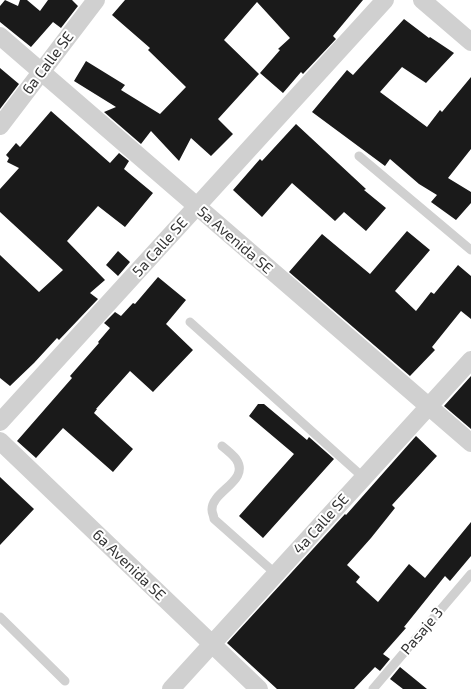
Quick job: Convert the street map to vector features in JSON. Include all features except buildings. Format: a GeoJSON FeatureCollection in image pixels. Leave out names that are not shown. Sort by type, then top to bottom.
{"type":"FeatureCollection","features":[{"type":"Feature","properties":{"kind":"street","name":"6a Calle SE"},"geometry":{"type":"LineString","coordinates":[[0,126],[96,0]]}},
{"type":"Feature","properties":{"kind":"street","name":"5a Calle SE"},"geometry":{"type":"LineString","coordinates":[[0,422],[385,0]]}},
{"type":"Feature","properties":{"kind":"street"},"geometry":{"type":"LineString","coordinates":[[422,0],[471,42]]}},
{"type":"Feature","properties":{"kind":"street","name":"5a Avenida SE"},"geometry":{"type":"LineString","coordinates":[[0,36],[471,444]]}},
{"type":"Feature","properties":{"kind":"street","name":"4a Calle SE"},"geometry":{"type":"LineString","coordinates":[[172,689],[471,360]]}},
{"type":"Feature","properties":{"kind":"street","name":"6a Avenida SE"},"geometry":{"type":"LineString","coordinates":[[0,441],[259,689]]}},
{"type":"Feature","properties":{"kind":"lane"},"geometry":{"type":"LineString","coordinates":[[359,156],[471,250]]}},
{"type":"Feature","properties":{"kind":"lane"},"geometry":{"type":"LineString","coordinates":[[190,322],[364,478]]}},
{"type":"Feature","properties":{"kind":"lane"},"geometry":{"type":"LineString","coordinates":[[222,446],[236,460],[240,468],[236,478],[215,500],[212,509],[214,519],[276,574]]}},
{"type":"Feature","properties":{"kind":"lane","name":"Pasaje 3"},"geometry":{"type":"LineString","coordinates":[[373,689],[471,574]]}},
{"type":"Feature","properties":{"kind":"lane"},"geometry":{"type":"LineString","coordinates":[[0,617],[65,681]]}}]}
